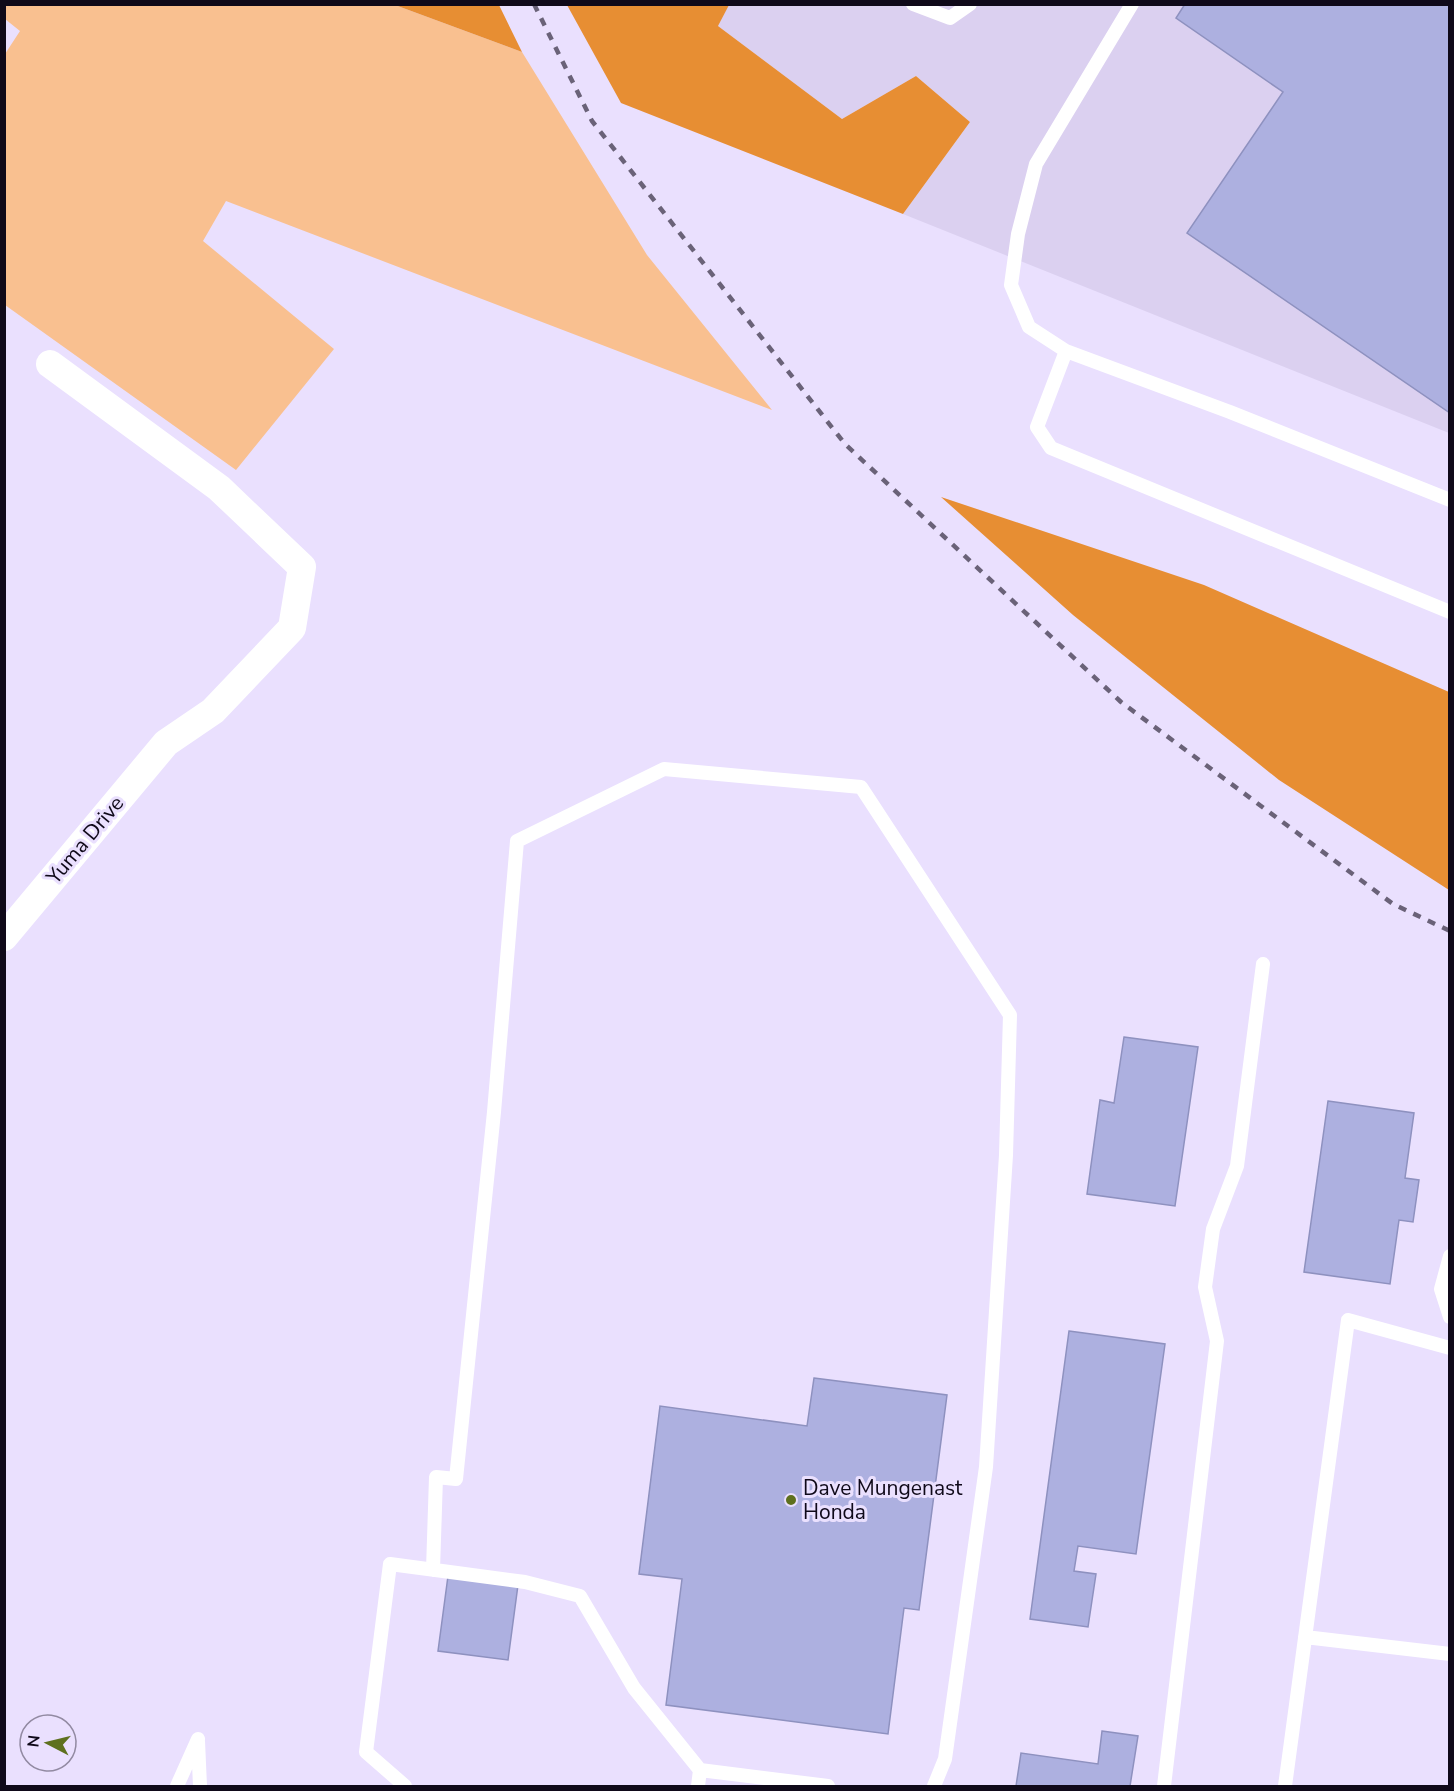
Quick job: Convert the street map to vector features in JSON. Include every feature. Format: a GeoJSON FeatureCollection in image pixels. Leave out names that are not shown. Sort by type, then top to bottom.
{"type":"FeatureCollection","features":[{"type":"Feature","properties":{"kind":"street","name":"Yuma Drive"},"geometry":{"type":"LineString","coordinates":[[4,937],[166,743],[213,711],[292,628],[302,567],[219,488],[50,364]]}},
{"type":"Feature","properties":{"kind":"lane"},"geometry":{"type":"LineString","coordinates":[[913,4],[950,18],[970,4]]}},
{"type":"Feature","properties":{"kind":"lane"},"geometry":{"type":"LineString","coordinates":[[1132,4],[1036,164],[1017,234],[1011,285],[1029,327],[1066,351],[1230,412],[1449,500]]}},
{"type":"Feature","properties":{"kind":"lane"},"geometry":{"type":"LineString","coordinates":[[1066,351],[1037,427],[1051,448],[1449,612]]}},
{"type":"Feature","properties":{"kind":"lane"},"geometry":{"type":"LineString","coordinates":[[433,1570],[435,1477],[456,1479],[494,1112],[517,841],[664,769],[861,787],[1010,1014],[1006,1155],[986,1467],[945,1759],[934,1786]]}},
{"type":"Feature","properties":{"kind":"lane"},"geometry":{"type":"LineString","coordinates":[[1164,1786],[1217,1341],[1205,1287],[1213,1228],[1237,1166],[1263,964]]}},
{"type":"Feature","properties":{"kind":"lane"},"geometry":{"type":"LineString","coordinates":[[1449,1256],[1441,1289],[1449,1317]]}},
{"type":"Feature","properties":{"kind":"lane"},"geometry":{"type":"LineString","coordinates":[[1285,1786],[1348,1320],[1449,1348]]}},
{"type":"Feature","properties":{"kind":"lane"},"geometry":{"type":"LineString","coordinates":[[405,1786],[366,1752],[390,1564],[525,1582],[580,1596],[634,1688],[700,1770],[828,1786]]}},
{"type":"Feature","properties":{"kind":"lane"},"geometry":{"type":"LineString","coordinates":[[1305,1637],[1449,1654]]}},
{"type":"Feature","properties":{"kind":"lane"},"geometry":{"type":"LineString","coordinates":[[177,1786],[198,1739],[200,1786]]}},
{"type":"Feature","properties":{"kind":"lane"},"geometry":{"type":"LineString","coordinates":[[698,1786],[700,1770]]}},
{"type":"Feature","properties":{"kind":"shaded area"},"geometry":{"type":"Polygon","coordinates":[[[5,4],[395,5],[522,52],[647,255],[772,410],[226,201],[203,241],[334,349],[236,470],[5,305],[5,54],[20,31],[5,19],[5,4]]]}},
{"type":"Feature","properties":{"kind":"shaded area"},"geometry":{"type":"Polygon","coordinates":[[[729,4],[1449,5],[1449,433],[903,214],[970,122],[916,76],[842,119],[718,26],[729,4]]]}},
{"type":"Feature","properties":{"kind":"shaded area"},"geometry":{"type":"Polygon","coordinates":[[[395,5],[499,5],[522,52],[395,5]]]}},
{"type":"Feature","properties":{"kind":"shaded area"},"geometry":{"type":"Polygon","coordinates":[[[567,5],[729,5],[718,26],[842,119],[916,76],[970,122],[903,214],[621,103],[567,5]]]}},
{"type":"Feature","properties":{"kind":"shaded area"},"geometry":{"type":"Polygon","coordinates":[[[941,497],[1204,585],[1449,692],[1449,890],[1279,780],[1073,615],[941,497]]]}},
{"type":"Feature","properties":{"kind":"building"},"geometry":{"type":"Polygon","coordinates":[[[1185,4],[1450,4],[1450,413],[1187,233],[1283,92],[1176,18],[1185,4]]]}},
{"type":"Feature","properties":{"kind":"building"},"geometry":{"type":"Polygon","coordinates":[[[1124,1037],[1198,1047],[1175,1206],[1087,1194],[1100,1100],[1114,1103],[1124,1037]]]}},
{"type":"Feature","properties":{"kind":"building"},"geometry":{"type":"Polygon","coordinates":[[[1328,1101],[1414,1113],[1405,1178],[1419,1180],[1413,1222],[1399,1220],[1390,1284],[1304,1272],[1328,1101]]]}},
{"type":"Feature","properties":{"kind":"building"},"geometry":{"type":"Polygon","coordinates":[[[1069,1331],[1165,1344],[1136,1554],[1078,1546],[1074,1571],[1096,1574],[1088,1627],[1030,1619],[1069,1331]]]}},
{"type":"Feature","properties":{"kind":"building","name":"Dave Mungenast Honda"},"geometry":{"type":"Polygon","coordinates":[[[814,1378],[947,1395],[919,1610],[904,1608],[888,1734],[666,1705],[682,1579],[639,1574],[660,1406],[807,1426],[814,1378]]]}},
{"type":"Feature","properties":{"kind":"building"},"geometry":{"type":"Polygon","coordinates":[[[448,1576],[518,1585],[508,1660],[438,1651],[448,1576]]]}},
{"type":"Feature","properties":{"kind":"building"},"geometry":{"type":"Polygon","coordinates":[[[1102,1731],[1138,1736],[1130,1786],[1016,1786],[1021,1753],[1098,1764],[1102,1731]]]}},
{"type":"Feature","properties":{"kind":"railway"},"geometry":{"type":"LineString","coordinates":[[534,4],[592,121],[845,444],[1121,702],[1393,904],[1450,931]]}},
{"type":"Feature","properties":{"kind":"place","name":"Dave Mungenast Honda"},"geometry":{"type":"Point","coordinates":[791,1500]}}]}
